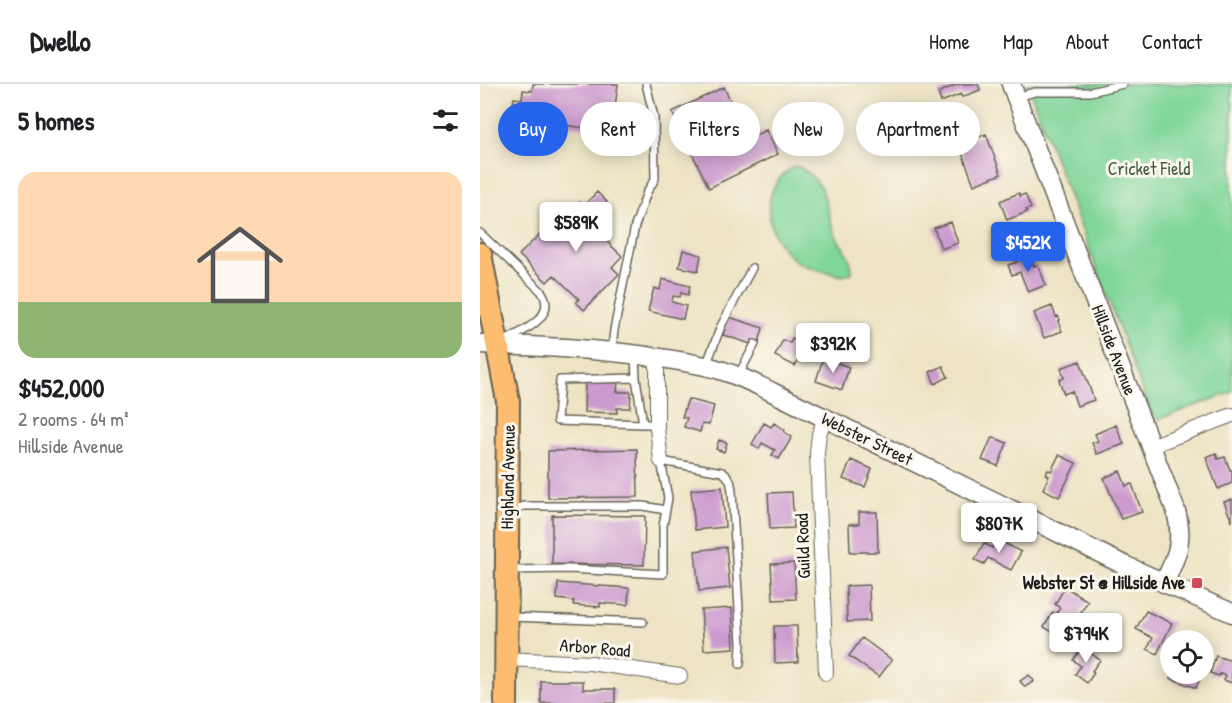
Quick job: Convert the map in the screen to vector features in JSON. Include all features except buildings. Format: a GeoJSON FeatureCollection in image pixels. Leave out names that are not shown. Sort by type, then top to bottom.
{"type":"FeatureCollection","features":[{"type":"Feature","properties":{"kind":"main road","name":"Highland Avenue"},"geometry":{"type":"LineString","coordinates":[[480,254],[489,344],[508,401],[506,703]]}},
{"type":"Feature","properties":{"kind":"street","name":"Hillside Avenue"},"geometry":{"type":"LineString","coordinates":[[1014,90],[1173,504],[1180,530],[1177,555],[1164,583]]}},
{"type":"Feature","properties":{"kind":"street","name":"Webster Street"},"geometry":{"type":"LineString","coordinates":[[489,344],[657,358],[706,366],[738,377],[1124,565],[1232,613]]}},
{"type":"Feature","properties":{"kind":"street"},"geometry":{"type":"LineString","coordinates":[[657,358],[650,424],[661,460]]}},
{"type":"Feature","properties":{"kind":"street"},"geometry":{"type":"LineString","coordinates":[[1151,446],[1232,415]]}},
{"type":"Feature","properties":{"kind":"street","name":"Guild Road"},"geometry":{"type":"LineString","coordinates":[[825,418],[819,434],[817,453],[826,673]]}},
{"type":"Feature","properties":{"kind":"street","name":"Arbor Road"},"geometry":{"type":"LineString","coordinates":[[506,659],[590,663],[680,676]]}},
{"type":"Feature","properties":{"kind":"lane"},"geometry":{"type":"LineString","coordinates":[[612,353],[614,330],[635,226],[647,192],[655,179],[654,117],[646,84]]}},
{"type":"Feature","properties":{"kind":"lane"},"geometry":{"type":"LineString","coordinates":[[1014,90],[1090,93],[1123,84]]}},
{"type":"Feature","properties":{"kind":"lane"},"geometry":{"type":"LineString","coordinates":[[480,233],[541,291],[546,302],[545,311],[533,324],[489,344]]}},
{"type":"Feature","properties":{"kind":"lane"},"geometry":{"type":"LineString","coordinates":[[706,366],[721,326],[752,268]]}},
{"type":"Feature","properties":{"kind":"lane"},"geometry":{"type":"LineString","coordinates":[[738,377],[755,344]]}},
{"type":"Feature","properties":{"kind":"lane"},"geometry":{"type":"LineString","coordinates":[[635,356],[636,378],[650,424],[557,421],[560,380],[636,378]]}},
{"type":"Feature","properties":{"kind":"lane"},"geometry":{"type":"LineString","coordinates":[[506,570],[569,569],[663,574],[663,526],[668,492],[661,460],[716,469],[728,476],[731,482],[741,643],[740,664]]}},
{"type":"Feature","properties":{"kind":"lane"},"geometry":{"type":"LineString","coordinates":[[507,511],[524,506],[643,506],[666,510]]}},
{"type":"Feature","properties":{"kind":"lane"},"geometry":{"type":"LineString","coordinates":[[506,617],[643,622]]}},
{"type":"Feature","properties":{"kind":"green space","name":"Cricket Field"},"geometry":{"type":"Polygon","coordinates":[[[1027,84],[1232,84],[1232,392],[1154,421],[1027,84]]]}},
{"type":"Feature","properties":{"kind":"green space"},"geometry":{"type":"Polygon","coordinates":[[[795,166],[810,175],[822,190],[836,237],[849,257],[852,273],[842,276],[803,265],[778,241],[769,214],[770,200],[774,187],[783,175],[795,166]]]}},
{"type":"Feature","properties":{"kind":"place","name":"Webster St @ Hillside Ave"},"geometry":{"type":"Point","coordinates":[1197,583]}}]}
